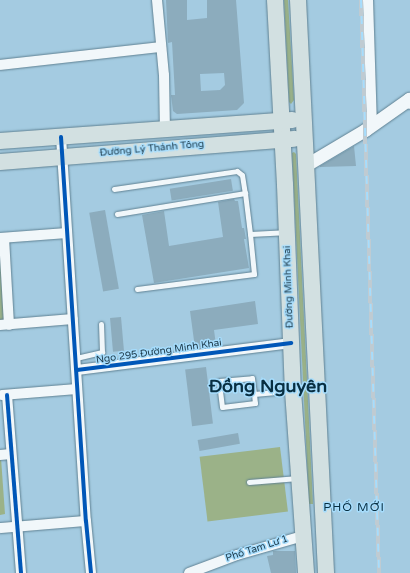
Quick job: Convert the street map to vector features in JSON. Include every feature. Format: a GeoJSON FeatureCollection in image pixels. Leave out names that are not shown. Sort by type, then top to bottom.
{"type":"FeatureCollection","features":[{"type":"Feature","properties":{"kind":"main road","name":"Đường Minh Khai"},"geometry":{"type":"LineString","coordinates":[[275,0],[283,139],[293,391],[306,573]]}},
{"type":"Feature","properties":{"kind":"main road"},"geometry":{"type":"LineString","coordinates":[[298,0],[326,573]]}},
{"type":"Feature","properties":{"kind":"main road","name":"Đường Lý Thánh Tông"},"geometry":{"type":"LineString","coordinates":[[0,141],[61,138],[304,119]]}},
{"type":"Feature","properties":{"kind":"main road"},"geometry":{"type":"LineString","coordinates":[[165,130],[166,148]]}},
{"type":"Feature","properties":{"kind":"main road","name":"Đường Lý Thánh Tông"},"geometry":{"type":"LineString","coordinates":[[0,162],[305,138]]}},
{"type":"Feature","properties":{"kind":"street"},"geometry":{"type":"LineString","coordinates":[[157,0],[165,130]]}},
{"type":"Feature","properties":{"kind":"street"},"geometry":{"type":"LineString","coordinates":[[368,0],[372,125]]}},
{"type":"Feature","properties":{"kind":"street"},"geometry":{"type":"LineString","coordinates":[[0,65],[161,47]]}},
{"type":"Feature","properties":{"kind":"street"},"geometry":{"type":"LineString","coordinates":[[306,165],[410,100]]}},
{"type":"Feature","properties":{"kind":"street"},"geometry":{"type":"LineString","coordinates":[[61,138],[86,521],[91,573]]}},
{"type":"Feature","properties":{"kind":"street"},"geometry":{"type":"LineString","coordinates":[[67,233],[2,238],[5,325],[73,319]]}},
{"type":"Feature","properties":{"kind":"street","name":"Ngo 295 Đường Minh Khai"},"geometry":{"type":"LineString","coordinates":[[77,370],[291,343]]}},
{"type":"Feature","properties":{"kind":"street"},"geometry":{"type":"LineString","coordinates":[[21,573],[11,454],[3,395],[77,389]]}},
{"type":"Feature","properties":{"kind":"street"},"geometry":{"type":"LineString","coordinates":[[0,455],[11,454]]}},
{"type":"Feature","properties":{"kind":"street"},"geometry":{"type":"LineString","coordinates":[[0,528],[86,521]]}},
{"type":"Feature","properties":{"kind":"street","name":"Phố Tam Lư 1"},"geometry":{"type":"LineString","coordinates":[[190,573],[237,555],[303,536]]}},
{"type":"Feature","properties":{"kind":"lane"},"geometry":{"type":"LineString","coordinates":[[114,189],[237,171],[242,175],[254,274],[137,289]]}},
{"type":"Feature","properties":{"kind":"lane"},"geometry":{"type":"LineString","coordinates":[[117,214],[245,193]]}},
{"type":"Feature","properties":{"kind":"lane"},"geometry":{"type":"LineString","coordinates":[[250,234],[287,232]]}},
{"type":"Feature","properties":{"kind":"lane"},"geometry":{"type":"LineString","coordinates":[[76,358],[102,352],[101,324]]}},
{"type":"Feature","properties":{"kind":"lane"},"geometry":{"type":"LineString","coordinates":[[252,378],[254,394],[255,403],[222,407],[219,381],[252,378]]}},
{"type":"Feature","properties":{"kind":"lane"},"geometry":{"type":"LineString","coordinates":[[254,394],[293,391]]}},
{"type":"Feature","properties":{"kind":"lane"},"geometry":{"type":"LineString","coordinates":[[249,482],[299,478]]}},
{"type":"Feature","properties":{"kind":"green space"},"geometry":{"type":"Polygon","coordinates":[[[284,0],[288,0],[294,100],[291,104],[289,102],[284,0]]]}},
{"type":"Feature","properties":{"kind":"green space"},"geometry":{"type":"Polygon","coordinates":[[[294,152],[296,154],[313,504],[309,504],[292,153],[294,152]]]}},
{"type":"Feature","properties":{"kind":"green space"},"geometry":{"type":"Polygon","coordinates":[[[0,254],[4,321],[0,321],[0,254]]]}},
{"type":"Feature","properties":{"kind":"green space"},"geometry":{"type":"Polygon","coordinates":[[[280,447],[288,512],[208,521],[200,457],[280,447]]]}},
{"type":"Feature","properties":{"kind":"green space"},"geometry":{"type":"Polygon","coordinates":[[[1,458],[5,514],[0,515],[0,459],[1,458]]]}},
{"type":"Feature","properties":{"kind":"building"},"geometry":{"type":"Polygon","coordinates":[[[166,0],[187,0],[187,20],[207,18],[207,0],[236,0],[244,103],[237,110],[177,114],[173,111],[171,95],[175,95],[172,42],[168,43],[166,0]],[[224,73],[200,74],[201,91],[220,90],[225,85],[224,73]]]}},
{"type":"Feature","properties":{"kind":"building"},"geometry":{"type":"Polygon","coordinates":[[[354,146],[356,166],[320,167],[320,166],[354,146]]]}},
{"type":"Feature","properties":{"kind":"building"},"geometry":{"type":"Polygon","coordinates":[[[231,179],[233,191],[172,201],[170,189],[231,179]]]}},
{"type":"Feature","properties":{"kind":"building"},"geometry":{"type":"Polygon","coordinates":[[[234,199],[235,201],[238,201],[242,228],[244,228],[246,239],[244,239],[249,268],[154,283],[142,215],[164,211],[169,246],[223,237],[218,202],[234,199]]]}},
{"type":"Feature","properties":{"kind":"building"},"geometry":{"type":"Polygon","coordinates":[[[105,210],[119,289],[103,292],[89,213],[105,210]]]}},
{"type":"Feature","properties":{"kind":"building"},"geometry":{"type":"Polygon","coordinates":[[[255,301],[258,324],[214,330],[216,345],[195,348],[190,311],[255,301]]]}},
{"type":"Feature","properties":{"kind":"building"},"geometry":{"type":"Polygon","coordinates":[[[121,317],[124,351],[113,352],[110,318],[121,317]]]}},
{"type":"Feature","properties":{"kind":"building"},"geometry":{"type":"Polygon","coordinates":[[[206,367],[213,424],[192,426],[185,370],[206,367]]]}},
{"type":"Feature","properties":{"kind":"building"},"geometry":{"type":"Polygon","coordinates":[[[238,433],[240,444],[200,451],[198,440],[238,433]]]}},
{"type":"Feature","properties":{"kind":"building"},"geometry":{"type":"Polygon","coordinates":[[[273,551],[295,551],[296,573],[271,573],[267,556],[273,555],[273,551]]]}},
{"type":"Feature","properties":{"kind":"railway"},"geometry":{"type":"LineString","coordinates":[[361,0],[379,573]]}},
{"type":"Feature","properties":{"kind":"cycle path"},"geometry":{"type":"LineString","coordinates":[[61,137],[86,521],[91,573]]}},
{"type":"Feature","properties":{"kind":"cycle path"},"geometry":{"type":"LineString","coordinates":[[77,370],[291,343]]}},
{"type":"Feature","properties":{"kind":"cycle path"},"geometry":{"type":"LineString","coordinates":[[7,395],[21,573]]}},
{"type":"Feature","properties":{"kind":"district","name":"Đồng Nguyên"},"geometry":{"type":"Point","coordinates":[268,386]}},
{"type":"Feature","properties":{"kind":"district","name":"PHỐ MỚI"},"geometry":{"type":"Point","coordinates":[354,508]}}]}
